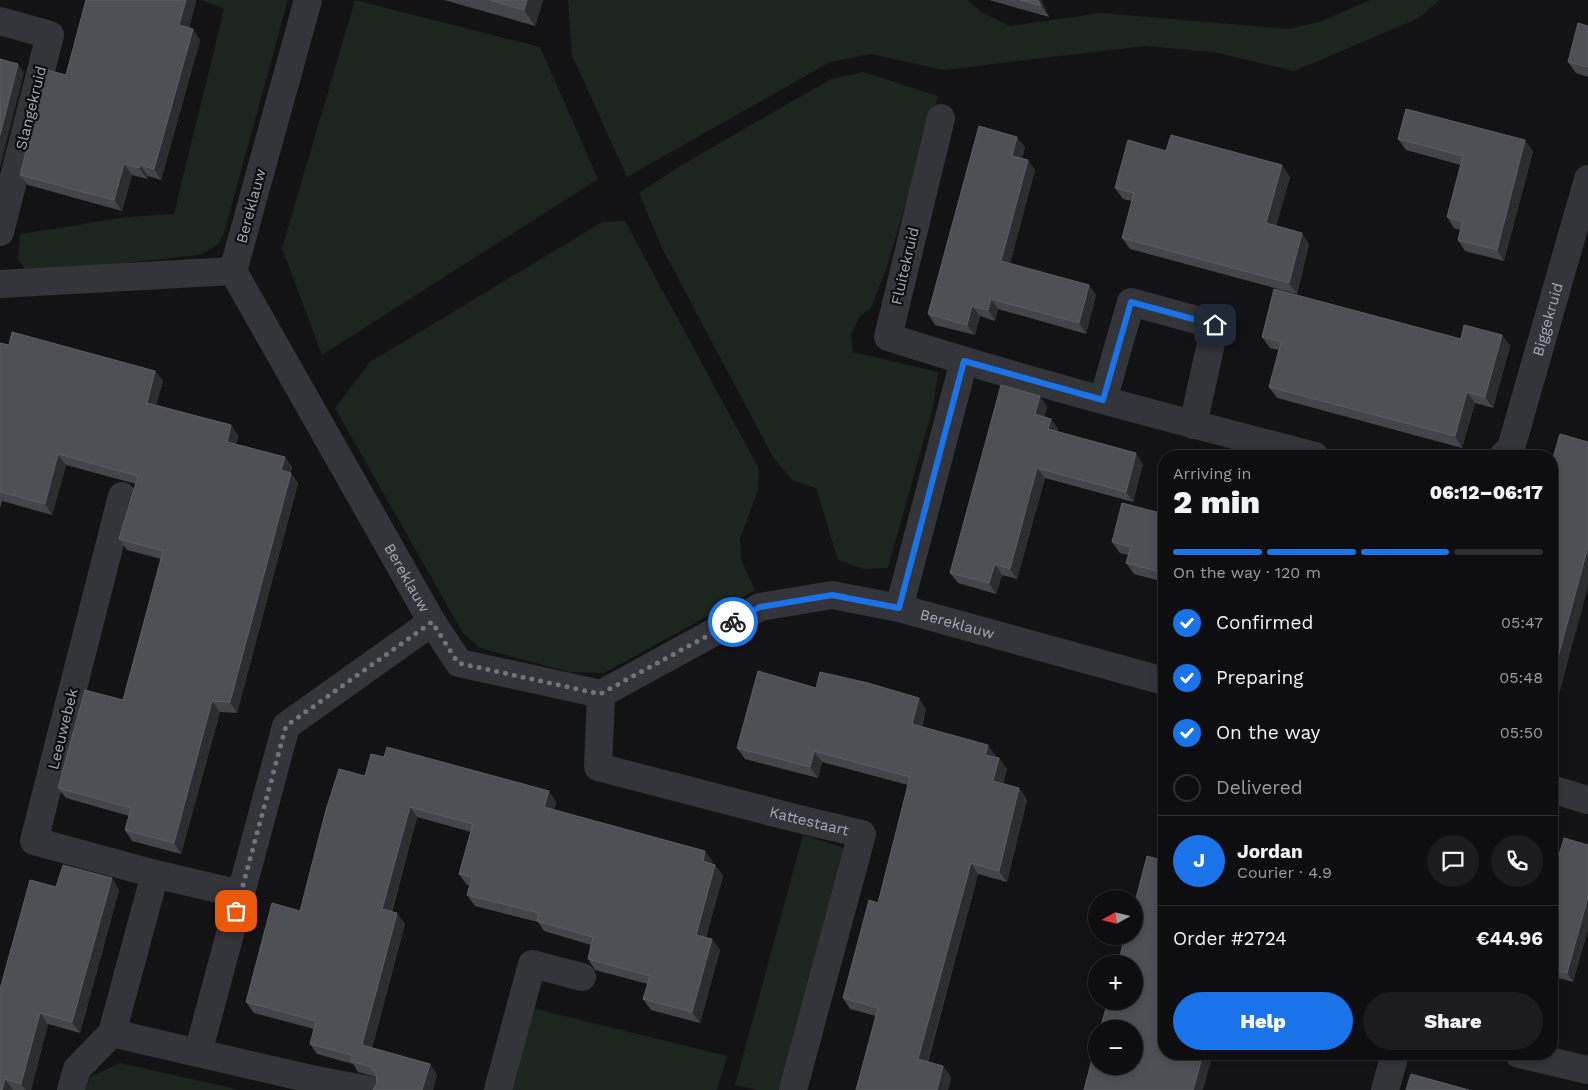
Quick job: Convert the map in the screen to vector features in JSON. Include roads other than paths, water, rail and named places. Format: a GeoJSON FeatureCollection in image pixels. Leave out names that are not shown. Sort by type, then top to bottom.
{"type":"FeatureCollection","features":[{"type":"Feature","properties":{"kind":"street","name":"Bereklauw"},"geometry":{"type":"LineString","coordinates":[[308,0],[233,271],[432,622],[458,663],[600,694],[760,607],[832,595],[899,608],[1158,679]]}},
{"type":"Feature","properties":{"kind":"street","name":"Slangekruid"},"geometry":{"type":"LineString","coordinates":[[0,21],[50,35],[0,232]]}},
{"type":"Feature","properties":{"kind":"street","name":"Fluitekruid"},"geometry":{"type":"LineString","coordinates":[[941,118],[888,337],[964,361],[1103,400],[1291,450]]}},
{"type":"Feature","properties":{"kind":"street","name":"Biggekruid"},"geometry":{"type":"LineString","coordinates":[[1509,450],[1588,179]]}},
{"type":"Feature","properties":{"kind":"street"},"geometry":{"type":"LineString","coordinates":[[0,284],[233,271]]}},
{"type":"Feature","properties":{"kind":"street"},"geometry":{"type":"LineString","coordinates":[[1103,400],[1131,302],[1215,325],[1193,425]]}},
{"type":"Feature","properties":{"kind":"street"},"geometry":{"type":"LineString","coordinates":[[899,608],[964,361]]}},
{"type":"Feature","properties":{"kind":"street","name":"Leeuwebek"},"geometry":{"type":"LineString","coordinates":[[122,496],[34,841],[155,874],[240,894]]}},
{"type":"Feature","properties":{"kind":"street"},"geometry":{"type":"LineString","coordinates":[[198,1053],[286,726],[432,622]]}},
{"type":"Feature","properties":{"kind":"street","name":"Kattestaart"},"geometry":{"type":"LineString","coordinates":[[600,694],[598,766],[862,834],[793,1090]]}},
{"type":"Feature","properties":{"kind":"street"},"geometry":{"type":"LineString","coordinates":[[1558,792],[1588,800]]}},
{"type":"Feature","properties":{"kind":"street"},"geometry":{"type":"LineString","coordinates":[[70,1090],[76,1069],[112,1033],[155,874]]}},
{"type":"Feature","properties":{"kind":"street"},"geometry":{"type":"LineString","coordinates":[[498,1090],[532,964],[582,977]]}},
{"type":"Feature","properties":{"kind":"street"},"geometry":{"type":"LineString","coordinates":[[112,1033],[198,1053],[310,1085],[369,1090]]}},
{"type":"Feature","properties":{"kind":"street"},"geometry":{"type":"LineString","coordinates":[[1385,1090],[1393,1060]]}},
{"type":"Feature","properties":{"kind":"street"},"geometry":{"type":"LineString","coordinates":[[1545,1060],[1588,1070]]}}]}
